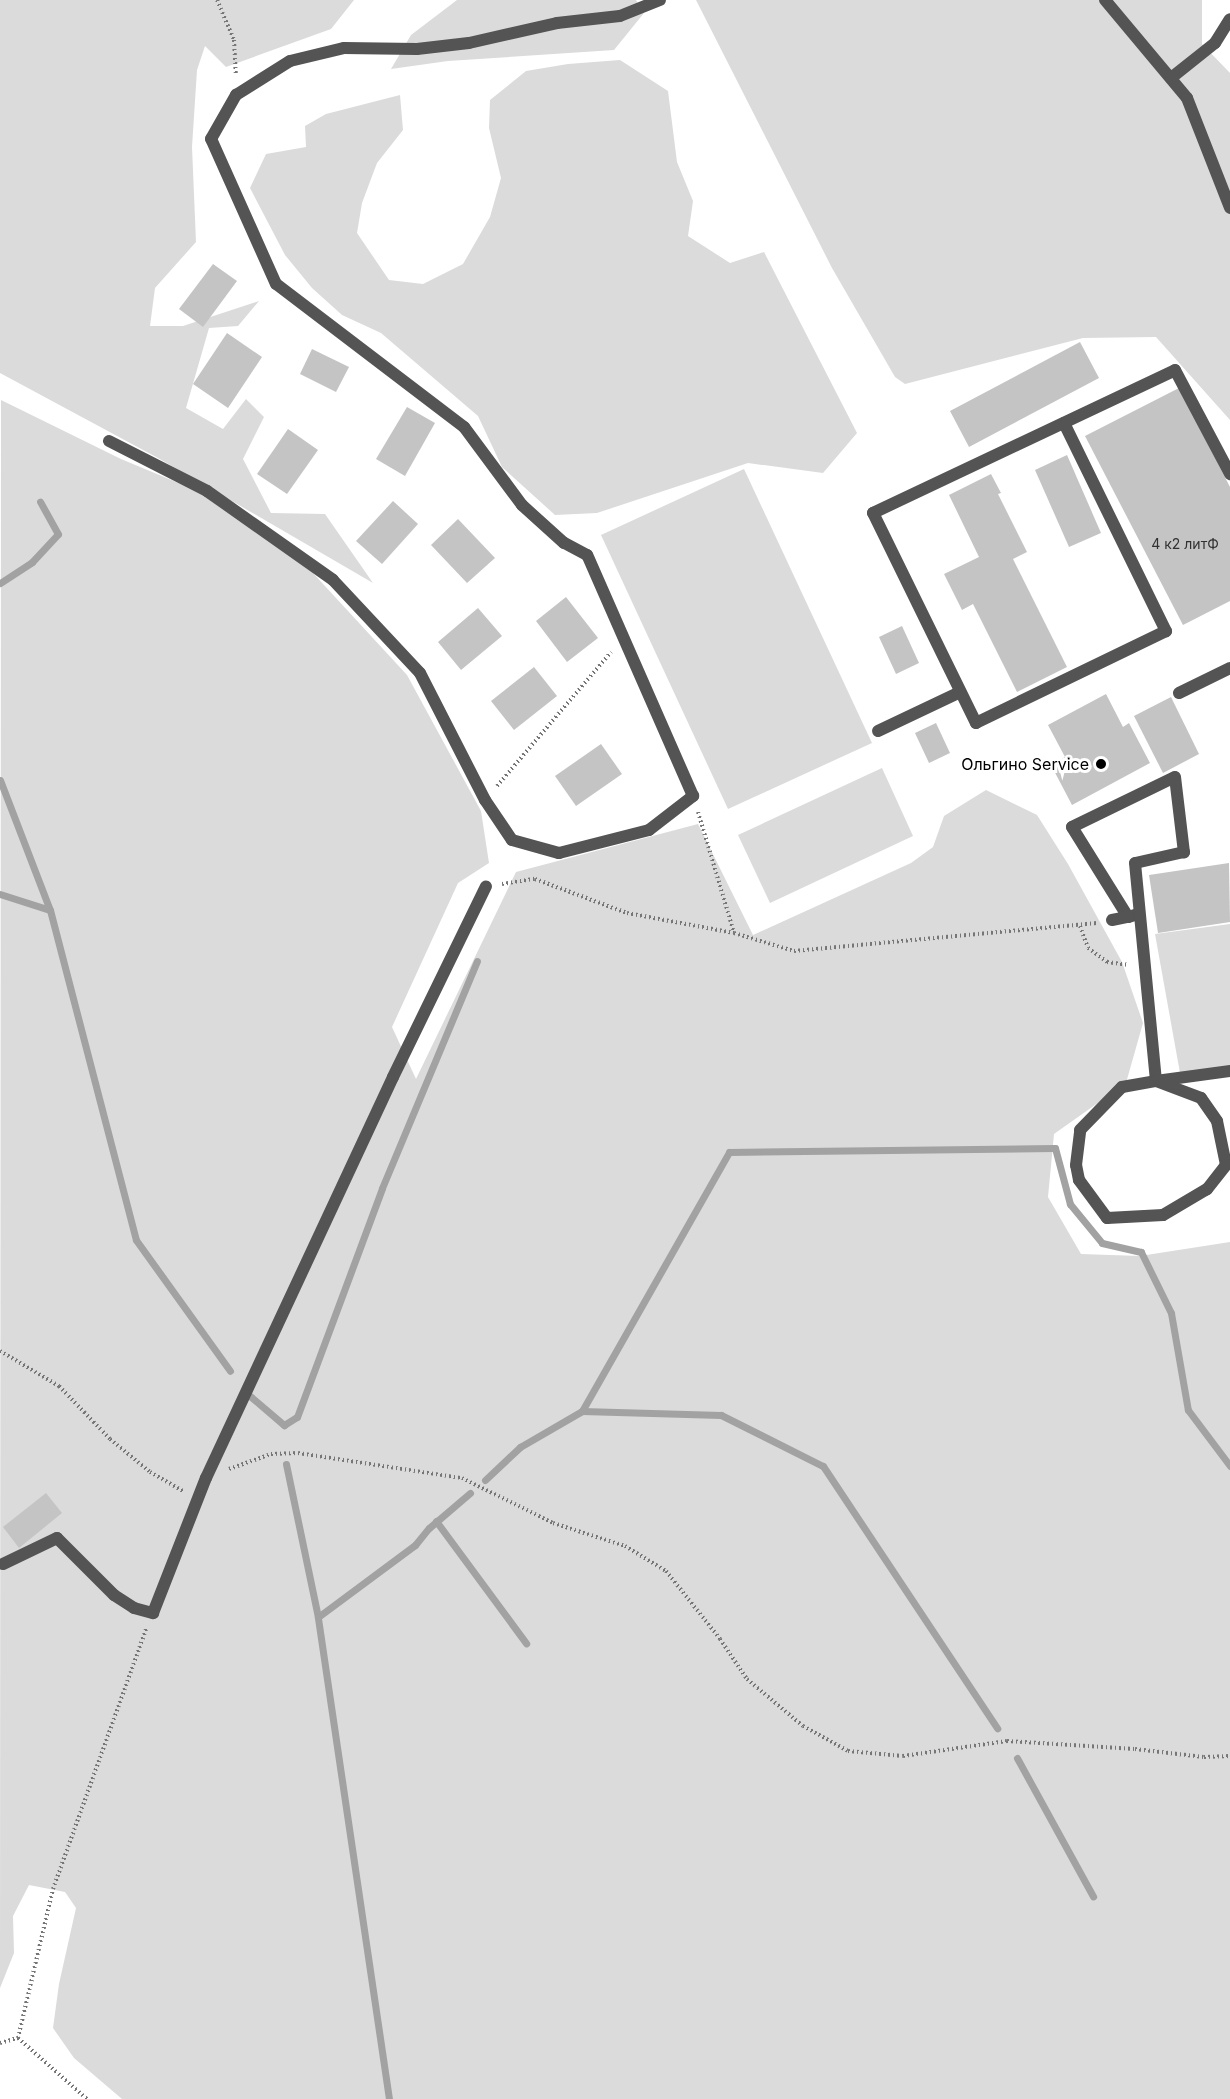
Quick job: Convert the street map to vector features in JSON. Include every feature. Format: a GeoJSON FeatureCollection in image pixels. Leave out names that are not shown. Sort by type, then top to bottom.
{"type":"FeatureCollection","features":[{"type":"Feature","properties":{"kind":"lane"},"geometry":{"type":"LineString","coordinates":[[109,441],[207,491],[333,580],[420,673],[485,800],[512,840],[559,853],[649,830],[693,796],[587,555],[564,543],[522,505],[464,427],[276,284],[211,139],[236,95],[290,61],[344,48],[417,49],[469,43],[557,22],[620,16],[660,0]]}},
{"type":"Feature","properties":{"kind":"lane"},"geometry":{"type":"LineString","coordinates":[[1106,0],[1187,98],[1230,208]]}},
{"type":"Feature","properties":{"kind":"lane"},"geometry":{"type":"LineString","coordinates":[[1171,78],[1215,43],[1230,19]]}},
{"type":"Feature","properties":{"kind":"lane"},"geometry":{"type":"LineString","coordinates":[[1064,423],[1166,631],[976,723],[873,513],[1175,370],[1230,474]]}},
{"type":"Feature","properties":{"kind":"lane"},"geometry":{"type":"LineString","coordinates":[[1179,693],[1230,668]]}},
{"type":"Feature","properties":{"kind":"lane"},"geometry":{"type":"LineString","coordinates":[[878,731],[960,692]]}},
{"type":"Feature","properties":{"kind":"lane"},"geometry":{"type":"LineString","coordinates":[[1133,916],[1072,827],[1175,777],[1184,852],[1135,863],[1133,916],[1144,967],[1156,1081]]}},
{"type":"Feature","properties":{"kind":"lane"},"geometry":{"type":"LineString","coordinates":[[3,1564],[57,1538],[114,1595],[134,1608],[153,1612],[206,1478],[393,1077],[486,886]]}},
{"type":"Feature","properties":{"kind":"lane"},"geometry":{"type":"LineString","coordinates":[[1112,920],[1133,916]]}},
{"type":"Feature","properties":{"kind":"lane"},"geometry":{"type":"LineString","coordinates":[[1156,1081],[1201,1098],[1217,1121],[1226,1166],[1207,1189],[1163,1215],[1107,1218],[1079,1180],[1076,1166],[1080,1130],[1122,1087],[1156,1081],[1230,1071]]}},
{"type":"Feature","properties":{"kind":"path"},"geometry":{"type":"LineString","coordinates":[[217,0],[234,40],[237,62],[236,95]]}},
{"type":"Feature","properties":{"kind":"path"},"geometry":{"type":"LineString","coordinates":[[485,800],[624,637]]}},
{"type":"Feature","properties":{"kind":"path"},"geometry":{"type":"LineString","coordinates":[[693,796],[734,933]]}},
{"type":"Feature","properties":{"kind":"path"},"geometry":{"type":"LineString","coordinates":[[486,886],[535,879],[627,913],[734,933],[794,951],[1080,926],[1112,920]]}},
{"type":"Feature","properties":{"kind":"path"},"geometry":{"type":"LineString","coordinates":[[1080,926],[1088,948],[1107,962],[1144,967]]}},
{"type":"Feature","properties":{"kind":"path"},"geometry":{"type":"LineString","coordinates":[[0,1351],[59,1386],[110,1439],[150,1472],[197,1499]]}},
{"type":"Feature","properties":{"kind":"path"},"geometry":{"type":"LineString","coordinates":[[206,1478],[271,1454],[298,1453],[462,1478],[553,1523],[626,1546],[666,1571],[720,1639],[747,1679],[803,1726],[848,1751],[903,1756],[1007,1741],[1135,1749],[1204,1758],[1230,1756]]}},
{"type":"Feature","properties":{"kind":"path"},"geometry":{"type":"LineString","coordinates":[[18,2038],[53,1889],[153,1612]]}},
{"type":"Feature","properties":{"kind":"path"},"geometry":{"type":"LineString","coordinates":[[0,2043],[18,2038]]}},
{"type":"Feature","properties":{"kind":"path"},"geometry":{"type":"LineString","coordinates":[[18,2038],[87,2099]]}},
{"type":"Feature","properties":{"kind":"shaded area"},"geometry":{"type":"Polygon","coordinates":[[[0,0],[354,0],[331,29],[226,67],[205,46],[197,70],[192,147],[196,242],[155,288],[150,326],[183,326],[259,301],[238,326],[209,328],[186,408],[223,429],[246,399],[264,417],[243,459],[271,513],[325,514],[373,583],[158,458],[0,373],[0,0]]]}},
{"type":"Feature","properties":{"kind":"shaded area"},"geometry":{"type":"Polygon","coordinates":[[[457,0],[636,0],[644,13],[614,50],[448,61],[391,69],[411,35],[457,0]]]}},
{"type":"Feature","properties":{"kind":"shaded area"},"geometry":{"type":"Polygon","coordinates":[[[696,0],[1202,0],[1202,44],[1230,73],[1230,420],[1156,337],[1083,338],[905,384],[895,377],[832,268],[696,0]]]}},
{"type":"Feature","properties":{"kind":"shaded area"},"geometry":{"type":"Polygon","coordinates":[[[620,60],[668,91],[677,162],[693,201],[688,236],[730,263],[764,252],[857,433],[823,473],[748,463],[597,513],[555,515],[502,467],[478,416],[381,333],[342,315],[312,288],[285,255],[250,188],[266,154],[306,147],[305,126],[326,114],[400,95],[403,130],[377,163],[362,203],[357,233],[389,280],[423,284],[463,264],[490,217],[501,178],[489,128],[490,100],[526,71],[568,64],[620,60]]]}},
{"type":"Feature","properties":{"kind":"shaded area"},"geometry":{"type":"Polygon","coordinates":[[[1,400],[121,459],[200,492],[312,572],[407,675],[481,811],[489,863],[458,883],[392,1027],[416,1079],[516,872],[698,824],[753,935],[911,863],[933,847],[944,816],[986,790],[1037,815],[1068,864],[1122,962],[1143,1023],[1126,1083],[1054,1134],[1048,1197],[1081,1254],[1140,1256],[1230,1242],[1230,2099],[122,2099],[74,2058],[53,2028],[59,1984],[76,1908],[65,1892],[29,1885],[13,1916],[14,1953],[0,1988],[1,400]]]}},
{"type":"Feature","properties":{"kind":"shaded area"},"geometry":{"type":"Polygon","coordinates":[[[744,469],[872,743],[728,809],[601,535],[744,469]]]}},
{"type":"Feature","properties":{"kind":"shaded area"},"geometry":{"type":"Polygon","coordinates":[[[882,768],[913,836],[770,903],[738,835],[882,768]]]}},
{"type":"Feature","properties":{"kind":"shaded area"},"geometry":{"type":"Polygon","coordinates":[[[1230,924],[1230,1066],[1180,1073],[1155,934],[1230,924]]]}},
{"type":"Feature","properties":{"kind":"building"},"geometry":{"type":"Polygon","coordinates":[[[213,264],[237,281],[203,327],[179,309],[213,264]]]}},
{"type":"Feature","properties":{"kind":"building"},"geometry":{"type":"Polygon","coordinates":[[[227,333],[262,357],[228,408],[193,384],[227,333]]]}},
{"type":"Feature","properties":{"kind":"building"},"geometry":{"type":"Polygon","coordinates":[[[1080,342],[1099,378],[969,447],[950,411],[1080,342]]]}},
{"type":"Feature","properties":{"kind":"building"},"geometry":{"type":"Polygon","coordinates":[[[312,349],[349,367],[336,392],[300,374],[312,349]]]}},
{"type":"Feature","properties":{"kind":"building"},"geometry":{"type":"Polygon","coordinates":[[[1179,388],[1230,487],[1230,601],[1183,625],[1085,436],[1179,388]]]}},
{"type":"Feature","properties":{"kind":"building"},"geometry":{"type":"Polygon","coordinates":[[[407,407],[435,423],[405,476],[376,459],[407,407]]]}},
{"type":"Feature","properties":{"kind":"building"},"geometry":{"type":"Polygon","coordinates":[[[288,429],[318,450],[287,494],[257,474],[288,429]]]}},
{"type":"Feature","properties":{"kind":"building"},"geometry":{"type":"Polygon","coordinates":[[[1067,455],[1101,533],[1069,547],[1035,470],[1067,455]]]}},
{"type":"Feature","properties":{"kind":"building"},"geometry":{"type":"Polygon","coordinates":[[[991,474],[1001,493],[998,494],[1027,552],[1013,559],[1067,667],[1017,692],[973,604],[962,610],[944,574],[979,557],[949,495],[991,474]]]}},
{"type":"Feature","properties":{"kind":"building"},"geometry":{"type":"Polygon","coordinates":[[[393,501],[418,524],[382,564],[356,541],[393,501]]]}},
{"type":"Feature","properties":{"kind":"building"},"geometry":{"type":"Polygon","coordinates":[[[458,519],[495,558],[467,583],[431,545],[458,519]]]}},
{"type":"Feature","properties":{"kind":"building"},"geometry":{"type":"Polygon","coordinates":[[[566,597],[598,638],[567,662],[536,621],[566,597]]]}},
{"type":"Feature","properties":{"kind":"building"},"geometry":{"type":"Polygon","coordinates":[[[478,608],[502,636],[461,670],[438,642],[478,608]]]}},
{"type":"Feature","properties":{"kind":"building"},"geometry":{"type":"Polygon","coordinates":[[[902,626],[919,663],[896,674],[879,637],[902,626]]]}},
{"type":"Feature","properties":{"kind":"building"},"geometry":{"type":"Polygon","coordinates":[[[534,667],[557,696],[514,730],[491,701],[534,667]]]}},
{"type":"Feature","properties":{"kind":"building","name":"Ольгино Service"},"geometry":{"type":"Polygon","coordinates":[[[1106,694],[1123,727],[1129,723],[1150,763],[1072,805],[1051,765],[1065,757],[1048,725],[1106,694]]]}},
{"type":"Feature","properties":{"kind":"building"},"geometry":{"type":"Polygon","coordinates":[[[1171,697],[1199,754],[1163,773],[1134,716],[1171,697]]]}},
{"type":"Feature","properties":{"kind":"building"},"geometry":{"type":"Polygon","coordinates":[[[936,723],[950,753],[929,763],[915,733],[936,723]]]}},
{"type":"Feature","properties":{"kind":"building"},"geometry":{"type":"Polygon","coordinates":[[[601,744],[622,774],[576,806],[555,776],[601,744]]]}},
{"type":"Feature","properties":{"kind":"building"},"geometry":{"type":"Polygon","coordinates":[[[1229,863],[1230,922],[1158,933],[1149,875],[1229,863]]]}},
{"type":"Feature","properties":{"kind":"building"},"geometry":{"type":"Polygon","coordinates":[[[46,1493],[62,1513],[19,1548],[3,1527],[46,1493]]]}},
{"type":"Feature","properties":{"kind":"waterway"},"geometry":{"type":"LineString","coordinates":[[0,583],[32,562],[58,534],[40,502]]}},
{"type":"Feature","properties":{"kind":"waterway"},"geometry":{"type":"LineString","coordinates":[[0,780],[50,910],[136,1240],[230,1371]]}},
{"type":"Feature","properties":{"kind":"waterway"},"geometry":{"type":"LineString","coordinates":[[0,894],[50,910]]}},
{"type":"Feature","properties":{"kind":"waterway"},"geometry":{"type":"LineString","coordinates":[[250,1396],[284,1425],[297,1417],[382,1188],[477,961]]}},
{"type":"Feature","properties":{"kind":"waterway"},"geometry":{"type":"LineString","coordinates":[[485,1480],[520,1447],[582,1411],[729,1152],[1055,1148],[1070,1204],[1102,1243],[1141,1252],[1171,1313],[1188,1410],[1230,1466]]}},
{"type":"Feature","properties":{"kind":"waterway"},"geometry":{"type":"LineString","coordinates":[[582,1411],[721,1415],[823,1466],[997,1728]]}},
{"type":"Feature","properties":{"kind":"waterway"},"geometry":{"type":"LineString","coordinates":[[286,1464],[318,1617]]}},
{"type":"Feature","properties":{"kind":"waterway"},"geometry":{"type":"LineString","coordinates":[[389,2099],[318,1617],[415,1545],[429,1528],[470,1493]]}},
{"type":"Feature","properties":{"kind":"waterway"},"geometry":{"type":"LineString","coordinates":[[436,1521],[526,1643]]}},
{"type":"Feature","properties":{"kind":"waterway"},"geometry":{"type":"LineString","coordinates":[[1017,1758],[1093,1896]]}},
{"type":"Feature","properties":{"kind":"place","name":"Ольгино Service"},"geometry":{"type":"Point","coordinates":[1101,764]}}]}
